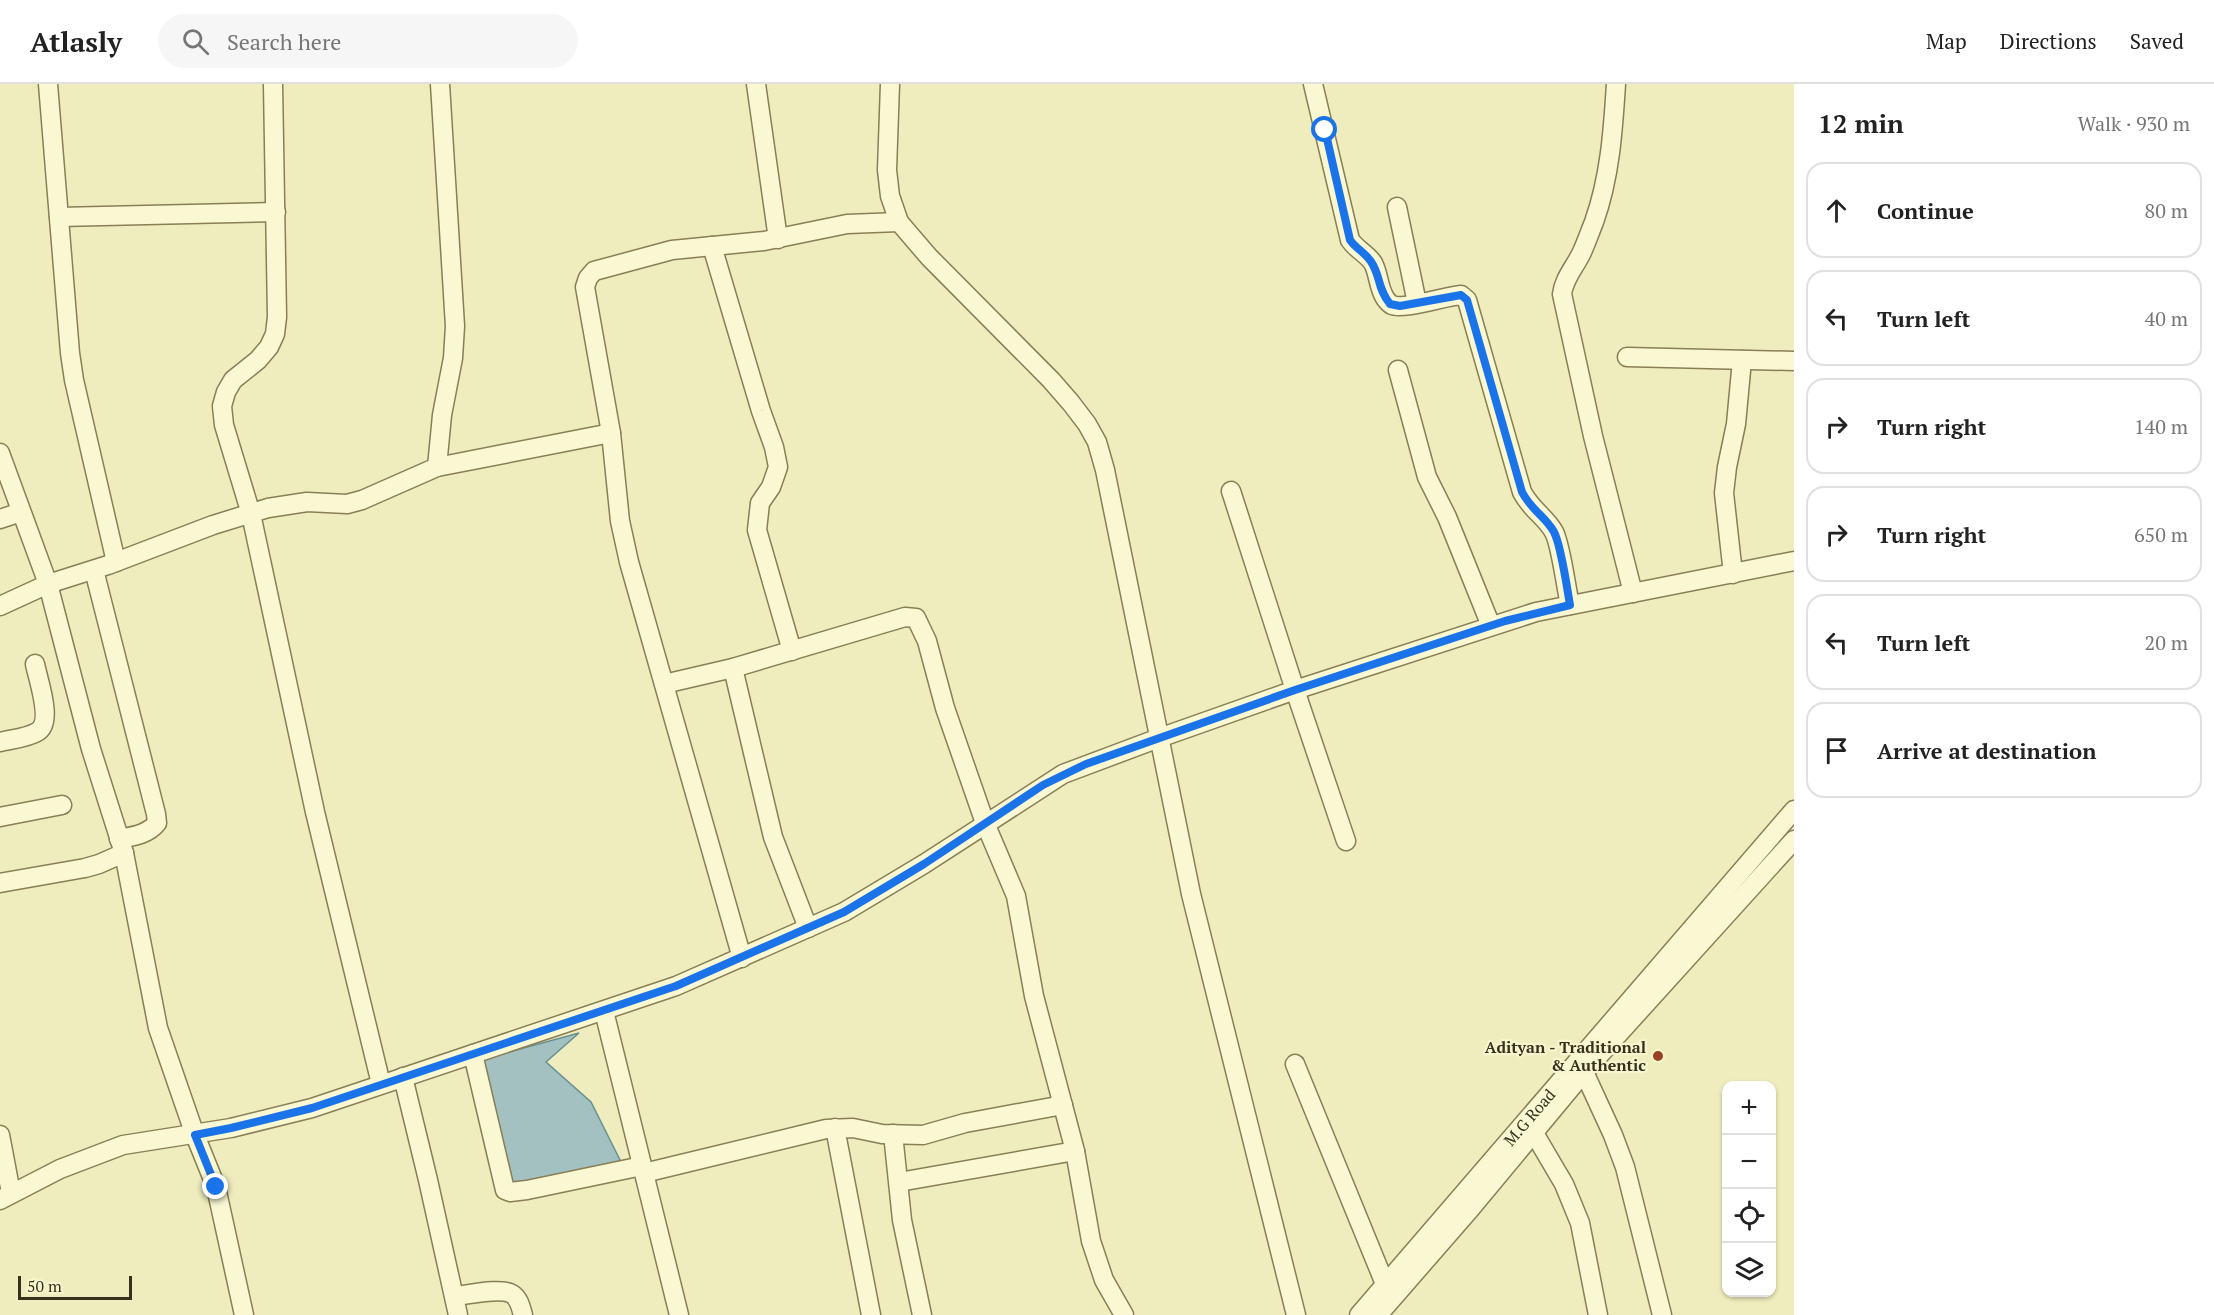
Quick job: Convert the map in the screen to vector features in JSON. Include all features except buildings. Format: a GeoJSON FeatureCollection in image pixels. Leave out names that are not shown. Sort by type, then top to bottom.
{"type":"FeatureCollection","features":[{"type":"Feature","properties":{"kind":"street"},"geometry":{"type":"LineString","coordinates":[[48,84],[70,353],[74,380],[116,562]]}},
{"type":"Feature","properties":{"kind":"street"},"geometry":{"type":"LineString","coordinates":[[273,84],[277,317],[275,334],[258,360],[233,380],[226,392],[222,406],[224,425],[251,514],[304,761],[381,1084]]}},
{"type":"Feature","properties":{"kind":"street"},"geometry":{"type":"LineString","coordinates":[[437,467],[442,415],[453,358],[455,326],[440,84]]}},
{"type":"Feature","properties":{"kind":"street"},"geometry":{"type":"LineString","coordinates":[[756,84],[778,239]]}},
{"type":"Feature","properties":{"kind":"street"},"geometry":{"type":"LineString","coordinates":[[890,84],[887,170],[890,196],[899,222],[929,257],[1051,380],[1088,424],[1097,442],[1105,470],[1193,905],[1296,1315]]}},
{"type":"Feature","properties":{"kind":"street"},"geometry":{"type":"LineString","coordinates":[[1313,84],[1350,240],[1356,250],[1372,262],[1377,282],[1390,304],[1400,306],[1461,295],[1467,300],[1519,481],[1529,505],[1548,523],[1555,534],[1570,605]]}},
{"type":"Feature","properties":{"kind":"street"},"geometry":{"type":"LineString","coordinates":[[1616,84],[1606,181],[1593,226],[1581,254],[1564,283],[1562,294],[1593,436],[1634,592]]}},
{"type":"Feature","properties":{"kind":"street"},"geometry":{"type":"LineString","coordinates":[[1397,207],[1417,303]]}},
{"type":"Feature","properties":{"kind":"street"},"geometry":{"type":"LineString","coordinates":[[59,217],[276,212]]}},
{"type":"Feature","properties":{"kind":"street"},"geometry":{"type":"LineString","coordinates":[[742,958],[626,546],[620,520],[611,434],[585,287],[594,271],[672,250],[778,239],[847,224],[899,222]]}},
{"type":"Feature","properties":{"kind":"street"},"geometry":{"type":"LineString","coordinates":[[712,246],[778,466],[771,487],[760,503],[757,530],[792,651]]}},
{"type":"Feature","properties":{"kind":"street"},"geometry":{"type":"LineString","coordinates":[[1627,357],[1794,361]]}},
{"type":"Feature","properties":{"kind":"street"},"geometry":{"type":"LineString","coordinates":[[1732,573],[1724,493],[1736,424],[1742,360]]}},
{"type":"Feature","properties":{"kind":"street"},"geometry":{"type":"LineString","coordinates":[[1398,370],[1427,477],[1448,517],[1491,626]]}},
{"type":"Feature","properties":{"kind":"street"},"geometry":{"type":"LineString","coordinates":[[0,606],[48,585],[251,514],[290,504],[347,504],[362,500],[437,467],[611,434]]}},
{"type":"Feature","properties":{"kind":"street"},"geometry":{"type":"LineString","coordinates":[[0,453],[48,585],[91,750],[121,846],[158,1028],[221,1203],[244,1315]]}},
{"type":"Feature","properties":{"kind":"street"},"geometry":{"type":"LineString","coordinates":[[1231,490],[1346,841]]}},
{"type":"Feature","properties":{"kind":"street"},"geometry":{"type":"LineString","coordinates":[[0,519],[21,512]]}},
{"type":"Feature","properties":{"kind":"street"},"geometry":{"type":"LineString","coordinates":[[0,1136],[6,1196],[60,1169],[123,1145],[231,1128],[312,1108],[676,986],[742,958],[844,912],[1062,774],[1159,738],[1295,690],[1536,612],[1794,561]]}},
{"type":"Feature","properties":{"kind":"street"},"geometry":{"type":"LineString","coordinates":[[0,883],[86,868],[151,830],[157,824],[94,570]]}},
{"type":"Feature","properties":{"kind":"street"},"geometry":{"type":"LineString","coordinates":[[664,684],[732,668],[904,616],[916,618],[927,641],[945,708],[985,823],[1016,896],[1034,996],[1075,1151],[1091,1241],[1104,1280],[1124,1315]]}},
{"type":"Feature","properties":{"kind":"street"},"geometry":{"type":"LineString","coordinates":[[0,742],[36,733],[44,727],[46,718],[35,664]]}},
{"type":"Feature","properties":{"kind":"street"},"geometry":{"type":"LineString","coordinates":[[732,668],[773,837],[808,928]]}},
{"type":"Feature","properties":{"kind":"street"},"geometry":{"type":"LineString","coordinates":[[0,817],[62,805]]}},
{"type":"Feature","properties":{"kind":"street","name":"M.G Road"},"geometry":{"type":"LineString","coordinates":[[1378,1315],[1492,1172],[1794,810]]}},
{"type":"Feature","properties":{"kind":"street","name":"M.G Road"},"geometry":{"type":"LineString","coordinates":[[1359,1315],[1385,1284],[1492,1172],[1534,1133],[1584,1072],[1794,840]]}},
{"type":"Feature","properties":{"kind":"street"},"geometry":{"type":"LineString","coordinates":[[604,1011],[679,1315]]}},
{"type":"Feature","properties":{"kind":"street"},"geometry":{"type":"LineString","coordinates":[[473,1054],[505,1190],[510,1192],[643,1169],[835,1128],[923,1135],[965,1123],[1063,1105]]}},
{"type":"Feature","properties":{"kind":"street"},"geometry":{"type":"LineString","coordinates":[[1295,1064],[1385,1284]]}},
{"type":"Feature","properties":{"kind":"street"},"geometry":{"type":"LineString","coordinates":[[1584,1072],[1625,1167],[1662,1315]]}},
{"type":"Feature","properties":{"kind":"street"},"geometry":{"type":"LineString","coordinates":[[403,1077],[458,1315]]}},
{"type":"Feature","properties":{"kind":"street"},"geometry":{"type":"LineString","coordinates":[[835,1128],[871,1315]]}},
{"type":"Feature","properties":{"kind":"street"},"geometry":{"type":"LineString","coordinates":[[1534,1133],[1564,1184],[1580,1222],[1598,1315]]}},
{"type":"Feature","properties":{"kind":"street"},"geometry":{"type":"LineString","coordinates":[[893,1134],[902,1220],[922,1315]]}},
{"type":"Feature","properties":{"kind":"street"},"geometry":{"type":"LineString","coordinates":[[899,1182],[1075,1151]]}},
{"type":"Feature","properties":{"kind":"street"},"geometry":{"type":"LineString","coordinates":[[454,1296],[501,1291],[512,1294],[519,1301],[523,1315]]}},
{"type":"Feature","properties":{"kind":"water"},"geometry":{"type":"Polygon","coordinates":[[[579,1033],[546,1062],[591,1102],[621,1162],[517,1184],[504,1178],[483,1059],[579,1033]]]}},
{"type":"Feature","properties":{"kind":"place","name":"Adityan - Traditional & Authentic"},"geometry":{"type":"Point","coordinates":[1658,1056]}},
{"type":"Feature","properties":{"kind":"route"},"geometry":{"type":"LineString","coordinates":[[216,1187],[195,1135],[312,1108],[676,986],[844,912],[924,864],[1062,774],[1295,690],[1505,621],[1570,605],[1555,534],[1548,523],[1529,505],[1522,492],[1467,300],[1461,295],[1447,296],[1400,306],[1390,304],[1384,297],[1372,262],[1356,250],[1350,240],[1325,130]]}}]}
